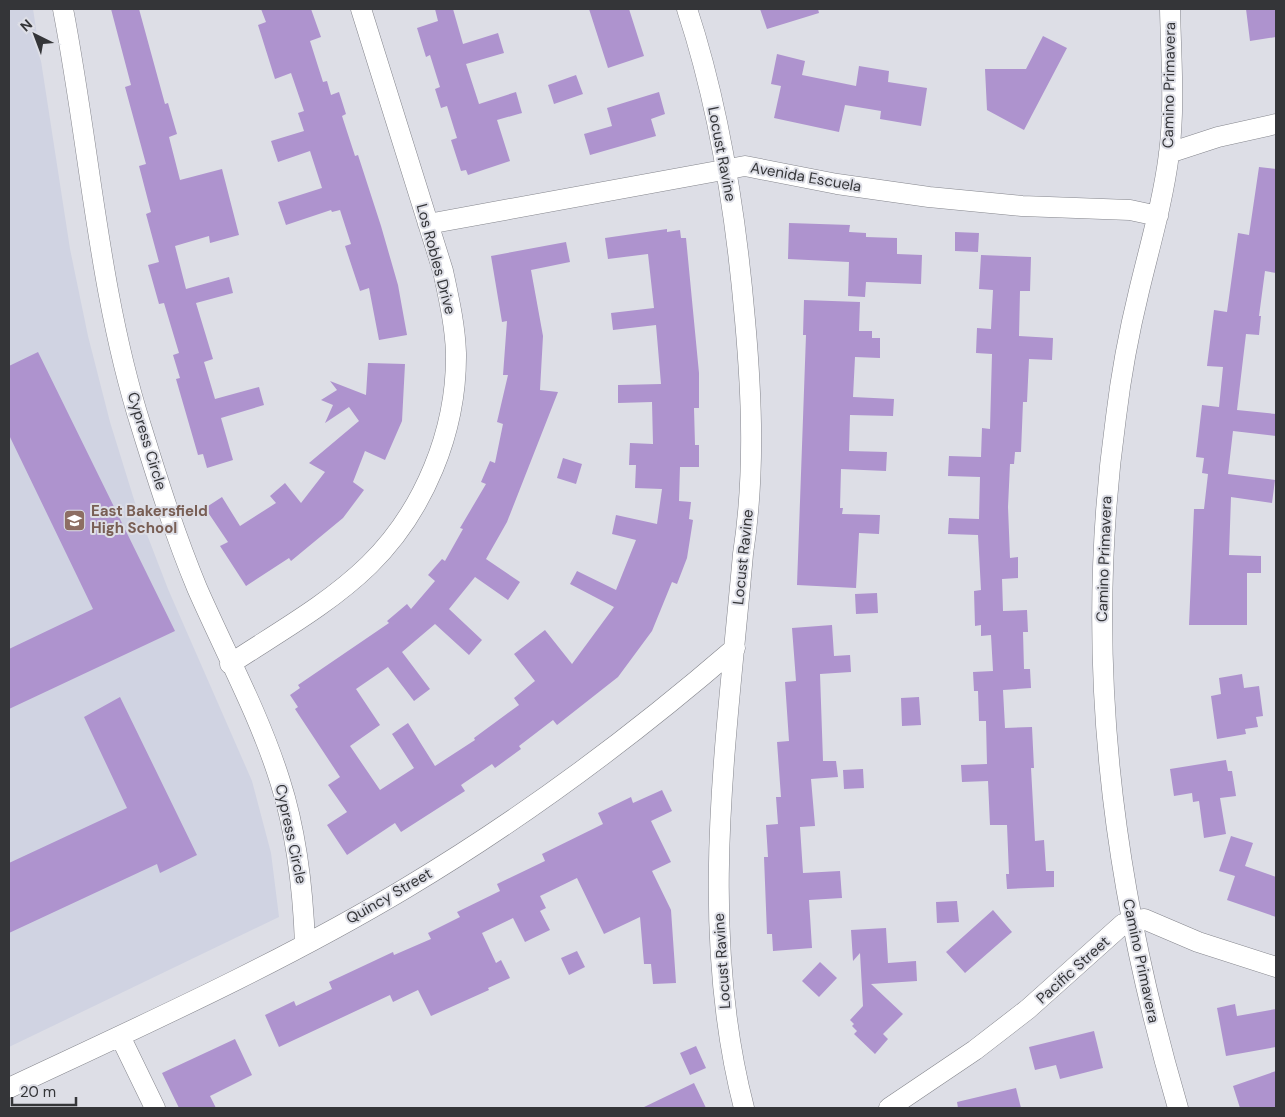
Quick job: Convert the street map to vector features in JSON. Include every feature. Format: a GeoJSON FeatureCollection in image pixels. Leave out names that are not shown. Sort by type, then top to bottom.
{"type":"FeatureCollection","features":[{"type":"Feature","properties":{"kind":"street","name":"Cypress Circle"},"geometry":{"type":"LineString","coordinates":[[63,9],[100,255],[118,339],[140,422],[166,504],[196,585],[260,727],[280,781],[296,846],[303,896],[305,944]]}},
{"type":"Feature","properties":{"kind":"street","name":"Los Robles Drive"},"geometry":{"type":"LineString","coordinates":[[230,664],[342,588],[369,565],[393,538],[416,505],[434,468],[450,412],[456,354],[452,314],[443,271],[361,9]]}},
{"type":"Feature","properties":{"kind":"street","name":"Locust Ravine"},"geometry":{"type":"LineString","coordinates":[[687,9],[710,93],[726,169],[740,264],[749,368],[751,436],[749,515],[743,554],[719,832],[717,895],[719,958],[726,1020],[744,1108]]}},
{"type":"Feature","properties":{"kind":"street","name":"Camino Primavera"},"geometry":{"type":"LineString","coordinates":[[1170,9],[1172,99],[1169,153],[1158,216],[1134,316],[1116,416],[1106,492],[1102,568],[1101,669],[1108,771],[1118,847],[1131,922],[1154,1024],[1178,1108]]}},
{"type":"Feature","properties":{"kind":"street"},"geometry":{"type":"LineString","coordinates":[[1169,153],[1218,137],[1276,124]]}},
{"type":"Feature","properties":{"kind":"street","name":"Avenida Escuela"},"geometry":{"type":"LineString","coordinates":[[428,224],[745,166],[837,184],[929,198],[1022,206],[1130,210],[1158,216]]}},
{"type":"Feature","properties":{"kind":"street","name":"Quincy Street"},"geometry":{"type":"LineString","coordinates":[[9,1088],[120,1036],[305,944],[406,888],[503,827],[597,761],[735,648]]}},
{"type":"Feature","properties":{"kind":"street"},"geometry":{"type":"LineString","coordinates":[[1131,922],[1144,918],[1198,942],[1252,961],[1276,967]]}},
{"type":"Feature","properties":{"kind":"street","name":"Pacific Street"},"geometry":{"type":"LineString","coordinates":[[889,1108],[983,1044],[1064,978],[1122,924],[1131,922]]}},
{"type":"Feature","properties":{"kind":"street"},"geometry":{"type":"LineString","coordinates":[[120,1036],[155,1108]]}},
{"type":"Feature","properties":{"kind":"shaded area","name":"East Bakersfield High School"},"geometry":{"type":"Polygon","coordinates":[[[9,9],[33,9],[70,249],[88,336],[110,422],[136,506],[168,589],[252,781],[271,853],[279,917],[9,1047],[9,9]]]}},
{"type":"Feature","properties":{"kind":"building"},"geometry":{"type":"Polygon","coordinates":[[[111,9],[139,9],[165,104],[168,103],[177,134],[169,137],[180,180],[222,169],[239,235],[210,243],[209,236],[175,246],[186,289],[229,277],[233,293],[196,303],[213,359],[204,362],[215,399],[259,387],[264,405],[221,418],[233,460],[207,468],[203,454],[198,455],[176,379],[180,378],[173,355],[179,353],[164,303],[159,304],[148,265],[159,262],[146,214],[151,212],[139,166],[146,164],[125,87],[131,85],[111,9]]]}},
{"type":"Feature","properties":{"kind":"building"},"geometry":{"type":"Polygon","coordinates":[[[261,9],[311,9],[321,37],[310,41],[323,82],[327,81],[331,95],[339,92],[346,114],[342,116],[355,156],[358,155],[398,285],[407,335],[379,340],[369,288],[360,291],[345,246],[351,244],[340,210],[332,212],[331,210],[286,225],[278,202],[322,188],[310,151],[278,162],[271,141],[304,131],[298,113],[304,111],[291,73],[275,79],[258,25],[266,22],[261,9]]]}},
{"type":"Feature","properties":{"kind":"building"},"geometry":{"type":"Polygon","coordinates":[[[435,9],[453,9],[463,44],[498,33],[504,53],[466,64],[479,104],[516,92],[522,113],[497,120],[510,161],[468,175],[466,170],[461,171],[451,140],[457,138],[447,106],[441,108],[435,89],[440,87],[430,55],[426,57],[417,28],[438,21],[435,9]]]}},
{"type":"Feature","properties":{"kind":"building"},"geometry":{"type":"Polygon","coordinates":[[[589,9],[629,9],[644,56],[608,68],[589,9]]]}},
{"type":"Feature","properties":{"kind":"building"},"geometry":{"type":"Polygon","coordinates":[[[760,9],[818,9],[819,13],[767,29],[760,9]]]}},
{"type":"Feature","properties":{"kind":"building"},"geometry":{"type":"Polygon","coordinates":[[[1246,9],[1276,9],[1276,37],[1250,41],[1246,9]]]}},
{"type":"Feature","properties":{"kind":"building"},"geometry":{"type":"Polygon","coordinates":[[[1043,36],[1067,48],[1024,130],[987,110],[985,69],[1026,69],[1043,36]]]}},
{"type":"Feature","properties":{"kind":"building"},"geometry":{"type":"Polygon","coordinates":[[[777,54],[805,61],[802,75],[856,86],[859,66],[889,71],[888,82],[927,88],[921,126],[880,119],[881,111],[845,105],[839,132],[774,118],[781,86],[771,84],[777,54]]]}},
{"type":"Feature","properties":{"kind":"building"},"geometry":{"type":"Polygon","coordinates":[[[576,75],[583,94],[554,104],[548,85],[576,75]]]}},
{"type":"Feature","properties":{"kind":"building"},"geometry":{"type":"Polygon","coordinates":[[[659,92],[665,114],[651,119],[656,136],[590,155],[584,134],[612,126],[607,108],[659,92]]]}},
{"type":"Feature","properties":{"kind":"building"},"geometry":{"type":"Polygon","coordinates":[[[1259,167],[1276,169],[1276,273],[1265,271],[1259,316],[1261,316],[1259,335],[1246,334],[1237,410],[1276,414],[1276,436],[1233,431],[1228,474],[1275,480],[1272,503],[1231,497],[1229,555],[1261,556],[1261,573],[1247,573],[1247,625],[1189,625],[1194,509],[1204,509],[1208,474],[1202,473],[1204,458],[1196,457],[1202,405],[1219,407],[1223,367],[1207,366],[1214,310],[1227,312],[1238,233],[1249,235],[1259,167]]]}},
{"type":"Feature","properties":{"kind":"building"},"geometry":{"type":"Polygon","coordinates":[[[789,223],[850,225],[849,232],[866,233],[866,237],[897,238],[897,254],[922,255],[921,284],[866,282],[865,297],[848,296],[849,262],[788,259],[789,223]]]}},
{"type":"Feature","properties":{"kind":"building"},"geometry":{"type":"Polygon","coordinates":[[[667,229],[667,232],[680,230],[681,238],[686,238],[699,373],[699,408],[694,408],[695,445],[699,445],[699,467],[680,467],[679,501],[691,502],[689,519],[693,520],[687,558],[677,584],[672,582],[652,631],[618,677],[557,725],[553,720],[519,746],[521,749],[495,768],[492,764],[461,785],[465,791],[401,832],[395,823],[347,855],[327,825],[347,812],[328,785],[340,777],[295,709],[298,707],[290,695],[300,688],[298,685],[389,623],[387,621],[407,604],[411,609],[435,581],[428,575],[442,559],[445,561],[463,529],[460,528],[486,484],[481,482],[490,461],[495,463],[503,424],[497,422],[508,375],[503,375],[507,321],[502,322],[491,256],[566,242],[570,262],[531,270],[543,336],[540,390],[558,392],[507,522],[486,559],[520,582],[508,600],[475,577],[449,609],[482,640],[469,655],[435,624],[402,652],[430,689],[414,701],[388,667],[356,689],[380,725],[350,746],[380,790],[414,768],[392,734],[408,723],[435,766],[475,740],[474,738],[519,705],[514,698],[535,681],[514,654],[545,630],[572,664],[614,607],[570,584],[577,571],[616,590],[636,540],[612,534],[616,515],[657,524],[662,489],[635,488],[636,465],[629,465],[630,443],[653,444],[652,402],[618,403],[618,385],[661,384],[656,325],[613,330],[611,313],[654,308],[648,254],[608,259],[605,238],[667,229]]]}},
{"type":"Feature","properties":{"kind":"building"},"geometry":{"type":"Polygon","coordinates":[[[955,232],[979,233],[978,252],[955,251],[955,232]]]}},
{"type":"Feature","properties":{"kind":"building"},"geometry":{"type":"Polygon","coordinates":[[[981,255],[1031,257],[1030,291],[1020,291],[1019,336],[1053,338],[1052,360],[1029,359],[1027,402],[1023,402],[1021,452],[1015,452],[1014,464],[1010,464],[1008,507],[1010,558],[1018,557],[1018,578],[1002,579],[1003,611],[1027,610],[1028,632],[1023,632],[1024,669],[1030,669],[1031,688],[1003,690],[1005,728],[1032,727],[1034,768],[1031,768],[1035,841],[1044,840],[1046,871],[1054,871],[1054,887],[1007,889],[1006,874],[1009,874],[1007,825],[990,825],[988,781],[962,782],[961,765],[987,764],[986,721],[979,721],[978,691],[974,691],[973,672],[993,671],[991,635],[981,636],[981,625],[975,626],[974,591],[981,590],[978,535],[948,534],[949,518],[979,519],[980,477],[948,476],[949,456],[981,457],[982,428],[990,429],[992,354],[976,353],[977,328],[991,329],[993,290],[979,289],[981,255]]]}},
{"type":"Feature","properties":{"kind":"building"},"geometry":{"type":"Polygon","coordinates":[[[804,300],[860,302],[859,331],[872,331],[872,338],[880,338],[880,358],[855,357],[853,397],[894,399],[893,416],[850,415],[849,451],[887,452],[886,471],[841,469],[840,508],[843,508],[842,514],[880,515],[879,534],[859,533],[856,588],[797,585],[806,335],[803,335],[804,300]]]}},
{"type":"Feature","properties":{"kind":"building"},"geometry":{"type":"Polygon","coordinates":[[[38,352],[175,631],[9,709],[9,649],[93,609],[9,435],[9,366],[38,352]]]}},
{"type":"Feature","properties":{"kind":"building"},"geometry":{"type":"Polygon","coordinates":[[[368,363],[405,364],[402,421],[385,460],[365,451],[353,482],[364,490],[343,518],[291,561],[289,558],[246,586],[220,546],[228,542],[205,508],[222,497],[240,526],[276,503],[270,496],[285,483],[301,503],[325,472],[309,463],[359,421],[349,407],[325,423],[333,405],[321,400],[337,390],[330,381],[366,395],[368,363]]]}},
{"type":"Feature","properties":{"kind":"building"},"geometry":{"type":"Polygon","coordinates":[[[563,458],[582,464],[576,484],[557,478],[563,458]]]}},
{"type":"Feature","properties":{"kind":"building"},"geometry":{"type":"Polygon","coordinates":[[[877,593],[878,613],[856,614],[855,594],[877,593]]]}},
{"type":"Feature","properties":{"kind":"building"},"geometry":{"type":"Polygon","coordinates":[[[832,625],[834,656],[850,655],[851,672],[820,674],[823,761],[836,761],[838,777],[811,779],[815,826],[800,827],[803,873],[840,871],[842,898],[809,900],[812,948],[773,951],[772,934],[767,934],[764,857],[768,857],[766,825],[778,824],[776,797],[781,797],[777,742],[789,741],[785,682],[796,681],[792,628],[832,625]]]}},
{"type":"Feature","properties":{"kind":"building"},"geometry":{"type":"Polygon","coordinates":[[[1242,674],[1244,688],[1259,686],[1263,716],[1256,717],[1258,727],[1245,729],[1246,734],[1217,739],[1211,696],[1221,694],[1219,678],[1242,674]]]}},
{"type":"Feature","properties":{"kind":"building"},"geometry":{"type":"Polygon","coordinates":[[[120,697],[197,855],[160,873],[157,864],[9,933],[9,863],[127,808],[84,717],[120,697]]]}},
{"type":"Feature","properties":{"kind":"building"},"geometry":{"type":"Polygon","coordinates":[[[919,697],[921,725],[902,726],[901,698],[919,697]]]}},
{"type":"Feature","properties":{"kind":"building"},"geometry":{"type":"Polygon","coordinates":[[[1226,760],[1228,771],[1232,771],[1236,796],[1220,798],[1226,834],[1204,838],[1199,801],[1193,802],[1192,793],[1174,796],[1170,769],[1226,760]]]}},
{"type":"Feature","properties":{"kind":"building"},"geometry":{"type":"Polygon","coordinates":[[[863,769],[864,788],[844,789],[843,770],[863,769]]]}},
{"type":"Feature","properties":{"kind":"building"},"geometry":{"type":"Polygon","coordinates":[[[662,790],[672,811],[651,821],[671,862],[652,871],[671,910],[676,983],[653,984],[651,964],[644,964],[640,917],[604,934],[577,878],[540,896],[546,908],[540,911],[550,930],[525,942],[513,918],[482,933],[496,963],[501,960],[510,978],[488,988],[489,990],[431,1016],[418,990],[393,1002],[390,995],[279,1047],[265,1015],[294,1001],[296,1006],[332,989],[329,982],[393,952],[394,955],[431,939],[428,933],[460,917],[457,912],[500,891],[497,884],[545,861],[542,854],[603,824],[598,813],[631,797],[633,803],[662,790]]]}},
{"type":"Feature","properties":{"kind":"building"},"geometry":{"type":"Polygon","coordinates":[[[1231,836],[1253,843],[1245,866],[1276,877],[1276,917],[1227,900],[1235,876],[1219,871],[1231,836]]]}},
{"type":"Feature","properties":{"kind":"building"},"geometry":{"type":"Polygon","coordinates":[[[957,901],[959,922],[937,923],[936,902],[957,901]]]}},
{"type":"Feature","properties":{"kind":"building"},"geometry":{"type":"Polygon","coordinates":[[[993,910],[1012,932],[965,973],[946,952],[993,910]]]}},
{"type":"Feature","properties":{"kind":"building"},"geometry":{"type":"Polygon","coordinates":[[[886,928],[888,963],[916,961],[917,981],[871,984],[903,1014],[883,1034],[888,1039],[875,1054],[854,1034],[857,1031],[852,1026],[854,1024],[850,1020],[863,1006],[860,953],[853,961],[851,930],[886,928]]]}},
{"type":"Feature","properties":{"kind":"building"},"geometry":{"type":"Polygon","coordinates":[[[577,951],[585,967],[569,975],[561,958],[577,951]]]}},
{"type":"Feature","properties":{"kind":"building"},"geometry":{"type":"Polygon","coordinates":[[[820,962],[837,978],[819,997],[802,981],[820,962]]]}},
{"type":"Feature","properties":{"kind":"building"},"geometry":{"type":"Polygon","coordinates":[[[1235,1004],[1237,1016],[1276,1009],[1276,1047],[1226,1056],[1217,1008],[1235,1004]]]}},
{"type":"Feature","properties":{"kind":"building"},"geometry":{"type":"Polygon","coordinates":[[[1094,1031],[1103,1068],[1060,1079],[1056,1065],[1035,1070],[1029,1047],[1094,1031]]]}},
{"type":"Feature","properties":{"kind":"building"},"geometry":{"type":"Polygon","coordinates":[[[235,1039],[252,1075],[210,1096],[216,1108],[179,1108],[162,1073],[235,1039]]]}},
{"type":"Feature","properties":{"kind":"building"},"geometry":{"type":"Polygon","coordinates":[[[696,1046],[706,1068],[690,1075],[680,1053],[696,1046]]]}},
{"type":"Feature","properties":{"kind":"building"},"geometry":{"type":"Polygon","coordinates":[[[1276,1071],[1276,1108],[1240,1108],[1233,1086],[1276,1071]]]}},
{"type":"Feature","properties":{"kind":"building"},"geometry":{"type":"Polygon","coordinates":[[[694,1083],[706,1108],[642,1108],[694,1083]]]}},
{"type":"Feature","properties":{"kind":"building"},"geometry":{"type":"Polygon","coordinates":[[[1016,1088],[1021,1108],[958,1108],[957,1102],[1016,1088]]]}},
{"type":"Feature","properties":{"kind":"place","name":"East Bakersfield High School"},"geometry":{"type":"Point","coordinates":[75,520]}}]}
